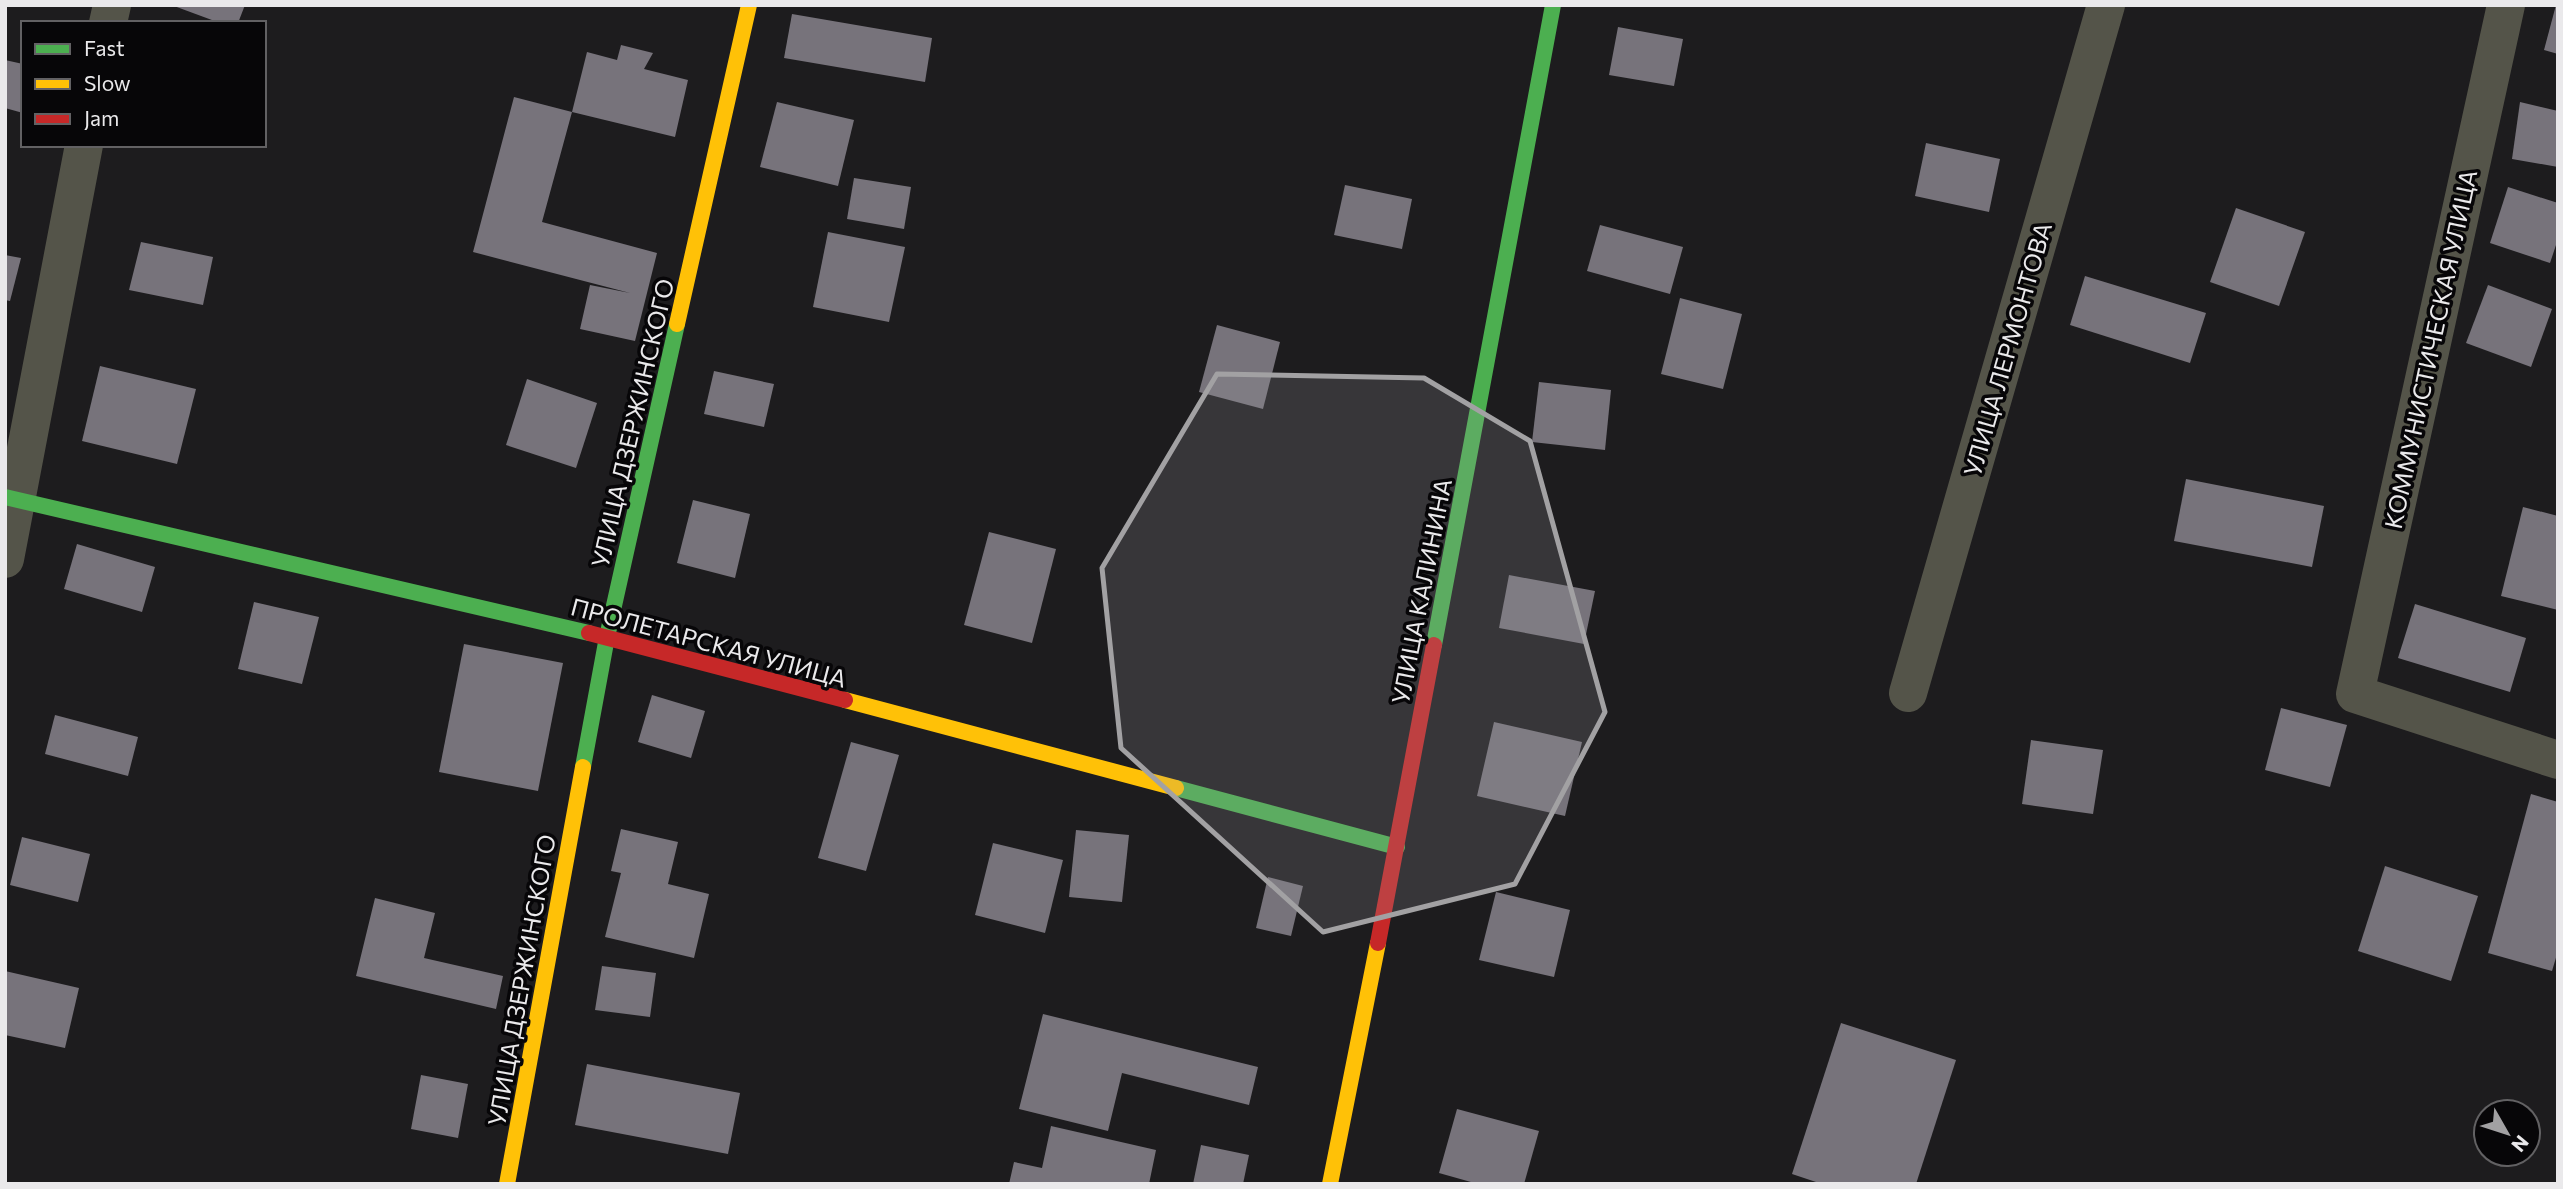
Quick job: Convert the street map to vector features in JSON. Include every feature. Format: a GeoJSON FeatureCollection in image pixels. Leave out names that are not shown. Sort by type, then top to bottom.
{"type":"FeatureCollection","features":[{"type":"Feature","properties":{"kind":"street","name":"УЛИЦА ДЗЕРЖИНСКОГО"},"geometry":{"type":"LineString","coordinates":[[507,1184],[607,638],[749,5]]}},
{"type":"Feature","properties":{"kind":"street","name":"УЛИЦА КАЛИНИНА"},"geometry":{"type":"LineString","coordinates":[[1330,1184],[1397,847],[1553,5]]}},
{"type":"Feature","properties":{"kind":"street","name":"УЛИЦА ЛЕРМОНТОВА"},"geometry":{"type":"LineString","coordinates":[[1908,693],[2106,5]]}},
{"type":"Feature","properties":{"kind":"street","name":"КОММУНИСТИЧЕСКАЯ УЛИЦА"},"geometry":{"type":"LineString","coordinates":[[2506,5],[2355,694],[2558,760]]}},
{"type":"Feature","properties":{"kind":"street"},"geometry":{"type":"LineString","coordinates":[[5,559],[11,498],[84,147]]}},
{"type":"Feature","properties":{"kind":"street","name":"ПРОЛЕТАРСКАЯ УЛИЦА"},"geometry":{"type":"LineString","coordinates":[[11,498],[607,638],[1397,847]]}},
{"type":"Feature","properties":{"kind":"highlighted area"},"geometry":{"type":"Polygon","coordinates":[[[1217,374],[1424,378],[1530,441],[1605,712],[1515,884],[1323,932],[1121,748],[1102,568],[1217,374]]]}},
{"type":"Feature","properties":{"kind":"building"},"geometry":{"type":"Polygon","coordinates":[[[245,5],[239,21],[215,21],[174,6],[245,5]]]}},
{"type":"Feature","properties":{"kind":"building"},"geometry":{"type":"Polygon","coordinates":[[[2558,5],[2558,54],[2544,50],[2558,5]]]}},
{"type":"Feature","properties":{"kind":"building"},"geometry":{"type":"Polygon","coordinates":[[[792,14],[932,38],[925,82],[784,58],[792,14]]]}},
{"type":"Feature","properties":{"kind":"building"},"geometry":{"type":"Polygon","coordinates":[[[1618,27],[1683,39],[1674,86],[1609,75],[1618,27]]]}},
{"type":"Feature","properties":{"kind":"building"},"geometry":{"type":"Polygon","coordinates":[[[621,45],[653,53],[644,69],[688,80],[675,137],[572,112],[587,52],[617,60],[621,45]]]}},
{"type":"Feature","properties":{"kind":"building"},"geometry":{"type":"Polygon","coordinates":[[[5,60],[21,64],[21,112],[5,108],[5,60]]]}},
{"type":"Feature","properties":{"kind":"building"},"geometry":{"type":"Polygon","coordinates":[[[514,97],[572,112],[542,222],[657,253],[635,341],[580,329],[590,285],[630,293],[473,252],[514,97]]]}},
{"type":"Feature","properties":{"kind":"building"},"geometry":{"type":"Polygon","coordinates":[[[777,102],[854,120],[838,186],[760,167],[777,102]]]}},
{"type":"Feature","properties":{"kind":"building"},"geometry":{"type":"Polygon","coordinates":[[[2520,102],[2558,111],[2558,167],[2512,159],[2520,102]]]}},
{"type":"Feature","properties":{"kind":"building"},"geometry":{"type":"Polygon","coordinates":[[[1926,143],[2000,159],[1989,212],[1915,196],[1926,143]]]}},
{"type":"Feature","properties":{"kind":"building"},"geometry":{"type":"Polygon","coordinates":[[[854,178],[911,187],[904,229],[847,219],[854,178]]]}},
{"type":"Feature","properties":{"kind":"building"},"geometry":{"type":"Polygon","coordinates":[[[1345,185],[1412,199],[1402,249],[1334,235],[1345,185]]]}},
{"type":"Feature","properties":{"kind":"building"},"geometry":{"type":"Polygon","coordinates":[[[2508,187],[2558,203],[2558,239],[2550,263],[2490,243],[2508,187]]]}},
{"type":"Feature","properties":{"kind":"building"},"geometry":{"type":"Polygon","coordinates":[[[2236,208],[2305,232],[2279,306],[2210,282],[2236,208]]]}},
{"type":"Feature","properties":{"kind":"building"},"geometry":{"type":"Polygon","coordinates":[[[1600,225],[1683,247],[1670,294],[1587,271],[1600,225]]]}},
{"type":"Feature","properties":{"kind":"building"},"geometry":{"type":"Polygon","coordinates":[[[828,232],[905,247],[889,322],[813,307],[828,232]]]}},
{"type":"Feature","properties":{"kind":"building"},"geometry":{"type":"Polygon","coordinates":[[[141,242],[213,257],[203,305],[129,290],[141,242]]]}},
{"type":"Feature","properties":{"kind":"building"},"geometry":{"type":"Polygon","coordinates":[[[5,255],[21,258],[10,301],[5,300],[5,255]]]}},
{"type":"Feature","properties":{"kind":"building"},"geometry":{"type":"Polygon","coordinates":[[[2085,276],[2206,313],[2190,363],[2070,325],[2085,276]]]}},
{"type":"Feature","properties":{"kind":"building"},"geometry":{"type":"Polygon","coordinates":[[[2488,285],[2552,309],[2531,367],[2466,343],[2488,285]]]}},
{"type":"Feature","properties":{"kind":"building"},"geometry":{"type":"Polygon","coordinates":[[[1680,298],[1742,314],[1723,389],[1661,374],[1680,298]]]}},
{"type":"Feature","properties":{"kind":"building"},"geometry":{"type":"Polygon","coordinates":[[[1217,325],[1280,342],[1263,409],[1199,392],[1217,325]]]}},
{"type":"Feature","properties":{"kind":"building"},"geometry":{"type":"Polygon","coordinates":[[[100,366],[196,389],[177,464],[82,441],[100,366]]]}},
{"type":"Feature","properties":{"kind":"building"},"geometry":{"type":"Polygon","coordinates":[[[714,371],[774,384],[764,427],[704,414],[714,371]]]}},
{"type":"Feature","properties":{"kind":"building"},"geometry":{"type":"Polygon","coordinates":[[[527,379],[597,403],[576,468],[506,445],[527,379]]]}},
{"type":"Feature","properties":{"kind":"building"},"geometry":{"type":"Polygon","coordinates":[[[1539,382],[1611,390],[1605,450],[1532,442],[1539,382]]]}},
{"type":"Feature","properties":{"kind":"building"},"geometry":{"type":"Polygon","coordinates":[[[2186,479],[2324,506],[2312,567],[2174,541],[2186,479]]]}},
{"type":"Feature","properties":{"kind":"building"},"geometry":{"type":"Polygon","coordinates":[[[693,500],[750,514],[735,578],[677,563],[693,500]]]}},
{"type":"Feature","properties":{"kind":"building"},"geometry":{"type":"Polygon","coordinates":[[[2523,507],[2558,516],[2558,610],[2501,596],[2523,507]]]}},
{"type":"Feature","properties":{"kind":"building"},"geometry":{"type":"Polygon","coordinates":[[[989,532],[1056,549],[1032,643],[964,625],[989,532]]]}},
{"type":"Feature","properties":{"kind":"building"},"geometry":{"type":"Polygon","coordinates":[[[77,544],[155,567],[142,612],[64,589],[77,544]]]}},
{"type":"Feature","properties":{"kind":"building"},"geometry":{"type":"Polygon","coordinates":[[[1509,575],[1595,591],[1584,644],[1499,628],[1509,575]]]}},
{"type":"Feature","properties":{"kind":"building"},"geometry":{"type":"Polygon","coordinates":[[[254,602],[319,617],[302,684],[238,669],[254,602]]]}},
{"type":"Feature","properties":{"kind":"building"},"geometry":{"type":"Polygon","coordinates":[[[2415,604],[2526,638],[2510,692],[2398,658],[2415,604]]]}},
{"type":"Feature","properties":{"kind":"building"},"geometry":{"type":"Polygon","coordinates":[[[464,644],[563,663],[538,791],[439,772],[464,644]]]}},
{"type":"Feature","properties":{"kind":"building"},"geometry":{"type":"Polygon","coordinates":[[[652,695],[705,711],[691,758],[638,742],[652,695]]]}},
{"type":"Feature","properties":{"kind":"building"},"geometry":{"type":"Polygon","coordinates":[[[2281,708],[2347,725],[2330,787],[2265,770],[2281,708]]]}},
{"type":"Feature","properties":{"kind":"building"},"geometry":{"type":"Polygon","coordinates":[[[55,715],[138,737],[128,776],[45,754],[55,715]]]}},
{"type":"Feature","properties":{"kind":"building"},"geometry":{"type":"Polygon","coordinates":[[[1494,722],[1582,742],[1565,816],[1477,796],[1494,722]]]}},
{"type":"Feature","properties":{"kind":"building"},"geometry":{"type":"Polygon","coordinates":[[[2031,740],[2103,750],[2093,814],[2022,804],[2031,740]]]}},
{"type":"Feature","properties":{"kind":"building"},"geometry":{"type":"Polygon","coordinates":[[[851,742],[899,755],[866,871],[818,858],[851,742]]]}},
{"type":"Feature","properties":{"kind":"building"},"geometry":{"type":"Polygon","coordinates":[[[2531,794],[2558,802],[2558,951],[2552,971],[2488,953],[2531,794]]]}},
{"type":"Feature","properties":{"kind":"building"},"geometry":{"type":"Polygon","coordinates":[[[621,829],[678,842],[668,884],[709,894],[694,958],[605,937],[621,873],[611,871],[621,829]]]}},
{"type":"Feature","properties":{"kind":"building"},"geometry":{"type":"Polygon","coordinates":[[[1076,830],[1129,835],[1122,902],[1069,897],[1076,830]]]}},
{"type":"Feature","properties":{"kind":"building"},"geometry":{"type":"Polygon","coordinates":[[[22,837],[90,854],[78,902],[10,885],[22,837]]]}},
{"type":"Feature","properties":{"kind":"building"},"geometry":{"type":"Polygon","coordinates":[[[993,843],[1063,860],[1045,933],[975,915],[993,843]]]}},
{"type":"Feature","properties":{"kind":"building"},"geometry":{"type":"Polygon","coordinates":[[[2385,866],[2478,896],[2451,981],[2358,951],[2385,866]]]}},
{"type":"Feature","properties":{"kind":"building"},"geometry":{"type":"Polygon","coordinates":[[[1268,877],[1303,886],[1291,936],[1256,928],[1268,877]]]}},
{"type":"Feature","properties":{"kind":"building"},"geometry":{"type":"Polygon","coordinates":[[[1496,892],[1570,910],[1554,977],[1479,960],[1496,892]]]}},
{"type":"Feature","properties":{"kind":"building"},"geometry":{"type":"Polygon","coordinates":[[[375,898],[435,913],[424,958],[503,976],[496,1009],[356,976],[375,898]]]}},
{"type":"Feature","properties":{"kind":"building"},"geometry":{"type":"Polygon","coordinates":[[[602,966],[656,973],[650,1017],[595,1010],[602,966]]]}},
{"type":"Feature","properties":{"kind":"building"},"geometry":{"type":"Polygon","coordinates":[[[5,971],[79,988],[65,1048],[5,1035],[5,971]]]}},
{"type":"Feature","properties":{"kind":"building"},"geometry":{"type":"Polygon","coordinates":[[[1043,1014],[1258,1067],[1249,1105],[1122,1073],[1108,1131],[1019,1109],[1043,1014]]]}},
{"type":"Feature","properties":{"kind":"building"},"geometry":{"type":"Polygon","coordinates":[[[1841,1023],[1956,1060],[1916,1184],[1822,1184],[1792,1174],[1841,1023]]]}},
{"type":"Feature","properties":{"kind":"building"},"geometry":{"type":"Polygon","coordinates":[[[587,1064],[740,1093],[728,1154],[575,1125],[587,1064]]]}},
{"type":"Feature","properties":{"kind":"building"},"geometry":{"type":"Polygon","coordinates":[[[421,1075],[468,1084],[458,1138],[411,1129],[421,1075]]]}},
{"type":"Feature","properties":{"kind":"building"},"geometry":{"type":"Polygon","coordinates":[[[1457,1109],[1539,1131],[1524,1184],[1478,1184],[1439,1173],[1457,1109]]]}},
{"type":"Feature","properties":{"kind":"building"},"geometry":{"type":"Polygon","coordinates":[[[1051,1126],[1156,1150],[1149,1184],[1009,1184],[1014,1162],[1042,1168],[1051,1126]]]}},
{"type":"Feature","properties":{"kind":"building"},"geometry":{"type":"Polygon","coordinates":[[[1201,1145],[1249,1155],[1243,1184],[1193,1184],[1201,1145]]]}},
{"type":"Feature","properties":{"kind":"traffic: fast"},"geometry":{"type":"LineString","coordinates":[[1434,645],[1553,5]]}},
{"type":"Feature","properties":{"kind":"traffic: fast"},"geometry":{"type":"LineString","coordinates":[[583,767],[607,637],[677,324]]}},
{"type":"Feature","properties":{"kind":"traffic: fast"},"geometry":{"type":"LineString","coordinates":[[5,497],[589,633]]}},
{"type":"Feature","properties":{"kind":"traffic: fast"},"geometry":{"type":"LineString","coordinates":[[1176,788],[1397,847]]}},
{"type":"Feature","properties":{"kind":"traffic: slow"},"geometry":{"type":"LineString","coordinates":[[677,324],[749,5]]}},
{"type":"Feature","properties":{"kind":"traffic: slow"},"geometry":{"type":"LineString","coordinates":[[845,700],[1176,788]]}},
{"type":"Feature","properties":{"kind":"traffic: slow"},"geometry":{"type":"LineString","coordinates":[[507,1184],[583,767]]}},
{"type":"Feature","properties":{"kind":"traffic: slow"},"geometry":{"type":"LineString","coordinates":[[1330,1184],[1378,943]]}},
{"type":"Feature","properties":{"kind":"traffic: jam"},"geometry":{"type":"LineString","coordinates":[[589,633],[845,700]]}},
{"type":"Feature","properties":{"kind":"traffic: jam"},"geometry":{"type":"LineString","coordinates":[[1378,943],[1434,645]]}}]}
